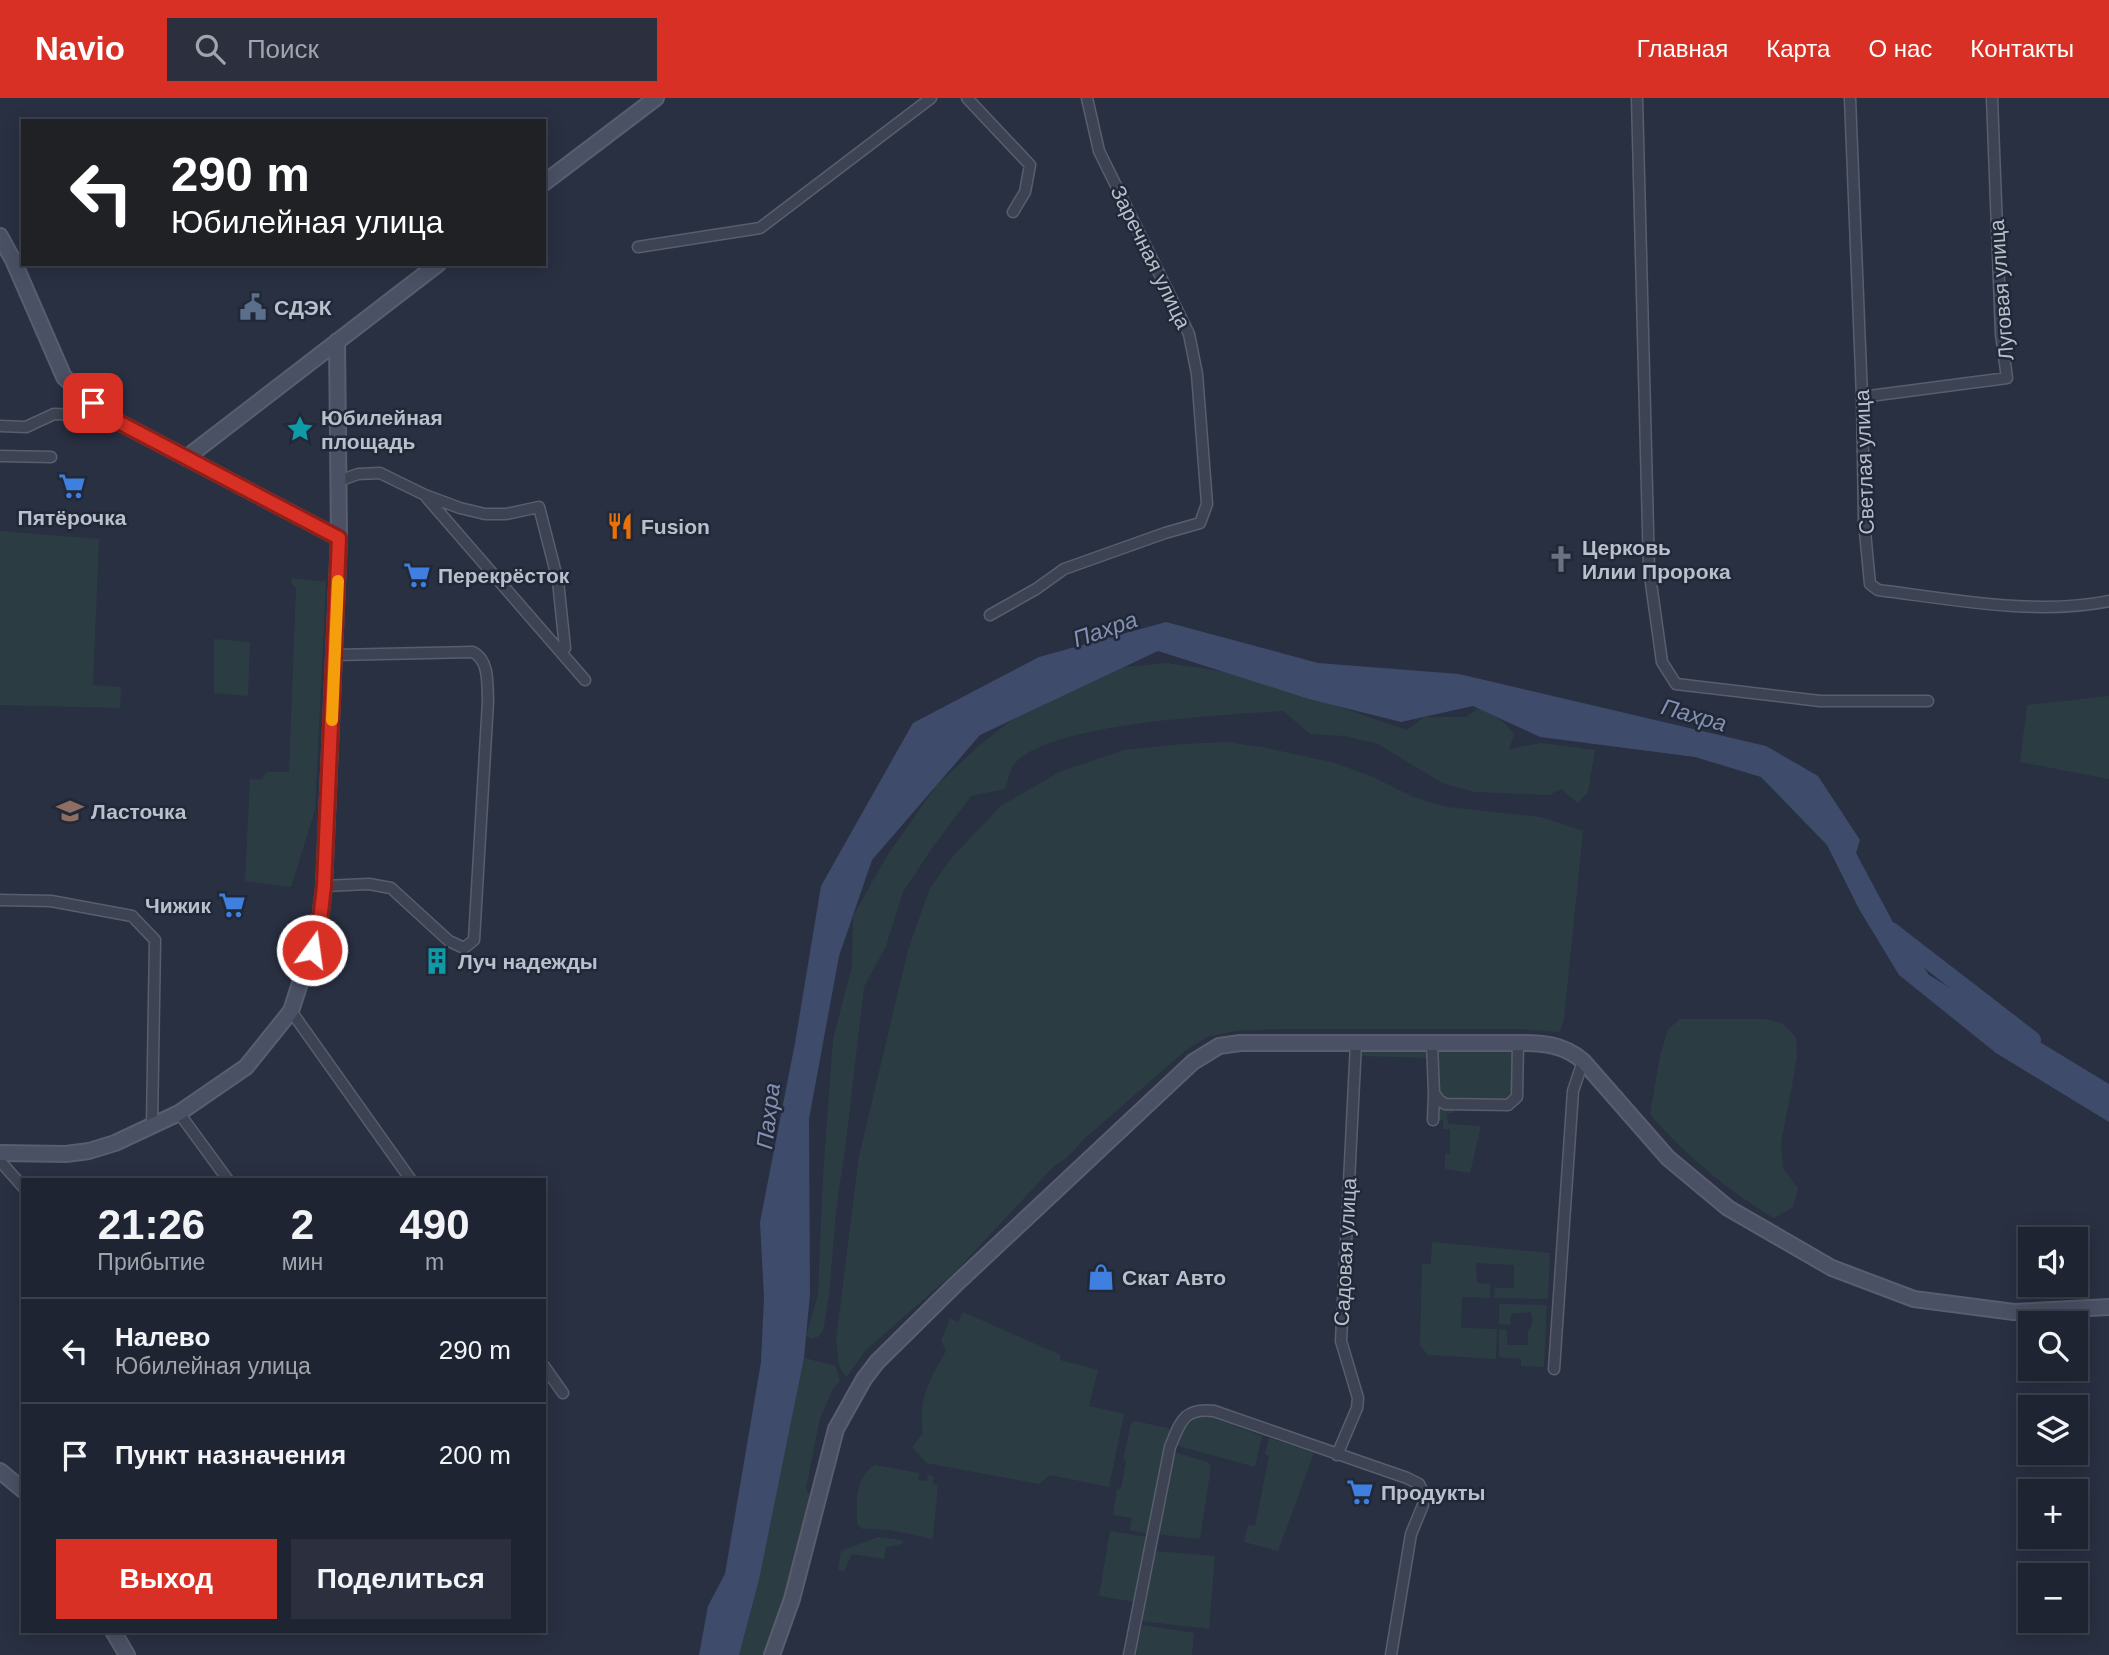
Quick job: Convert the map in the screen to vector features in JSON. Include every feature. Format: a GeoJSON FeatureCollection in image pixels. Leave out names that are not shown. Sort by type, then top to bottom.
{"type":"FeatureCollection","features":[{"type":"Feature","properties":{"kind":"street"},"geometry":{"type":"LineString","coordinates":[[546,181],[656,98]]}},
{"type":"Feature","properties":{"kind":"street"},"geometry":{"type":"LineString","coordinates":[[638,247],[760,228],[931,98]]}},
{"type":"Feature","properties":{"kind":"street"},"geometry":{"type":"LineString","coordinates":[[967,98],[1030,165],[1025,192],[1013,212]]}},
{"type":"Feature","properties":{"kind":"street","name":"Заречная улица"},"geometry":{"type":"LineString","coordinates":[[990,615],[1036,589],[1064,569],[1200,523],[1207,504],[1197,374],[1189,334],[1099,151],[1087,98]]}},
{"type":"Feature","properties":{"kind":"street"},"geometry":{"type":"LineString","coordinates":[[1637,98],[1649,569],[1662,662],[1676,684],[1820,701],[1928,701]]}},
{"type":"Feature","properties":{"kind":"street","name":"Светлая улица"},"geometry":{"type":"LineString","coordinates":[[1850,98],[1862,397],[1864,521],[1870,584],[1878,590],[1989,604],[2082,607],[2109,601]]}},
{"type":"Feature","properties":{"kind":"street","name":"Луговая улица"},"geometry":{"type":"LineString","coordinates":[[1862,397],[2007,378],[2001,334],[1992,98]]}},
{"type":"Feature","properties":{"kind":"street"},"geometry":{"type":"LineString","coordinates":[[0,236],[64,377],[107,416],[339,538]]}},
{"type":"Feature","properties":{"kind":"street"},"geometry":{"type":"LineString","coordinates":[[186,458],[435,266]]}},
{"type":"Feature","properties":{"kind":"street"},"geometry":{"type":"LineString","coordinates":[[0,1153],[66,1154],[89,1151],[115,1143],[179,1113],[246,1067],[291,1012],[318,931],[324,886],[339,538],[337,341]]}},
{"type":"Feature","properties":{"kind":"street"},"geometry":{"type":"LineString","coordinates":[[0,426],[26,427],[54,414],[107,416]]}},
{"type":"Feature","properties":{"kind":"street"},"geometry":{"type":"LineString","coordinates":[[0,456],[51,457]]}},
{"type":"Feature","properties":{"kind":"street"},"geometry":{"type":"LineString","coordinates":[[339,481],[358,474],[380,473],[460,509],[485,514],[506,514],[539,507],[558,581],[565,648],[560,651]]}},
{"type":"Feature","properties":{"kind":"street"},"geometry":{"type":"LineString","coordinates":[[425,495],[585,680]]}},
{"type":"Feature","properties":{"kind":"street"},"geometry":{"type":"LineString","coordinates":[[324,886],[369,884],[391,888],[449,941],[464,948],[474,940],[488,701],[484,663],[479,655],[473,653],[335,656]]}},
{"type":"Feature","properties":{"kind":"street"},"geometry":{"type":"LineString","coordinates":[[0,900],[51,901],[132,916],[155,940],[152,1126]]}},
{"type":"Feature","properties":{"kind":"street"},"geometry":{"type":"LineString","coordinates":[[291,1012],[410,1178]]}},
{"type":"Feature","properties":{"kind":"street"},"geometry":{"type":"LineString","coordinates":[[772,1655],[792,1599],[836,1429],[853,1394],[877,1362],[1054,1191],[1207,1052],[1219,1046],[1240,1043],[1518,1043],[1559,1046],[1583,1061],[1668,1158],[1728,1208],[1832,1268],[1913,1299],[2014,1312],[2109,1307]]}},
{"type":"Feature","properties":{"kind":"street","name":"Садовая улица"},"geometry":{"type":"LineString","coordinates":[[1337,1455],[1357,1408],[1358,1398],[1341,1341],[1356,1043]]}},
{"type":"Feature","properties":{"kind":"street"},"geometry":{"type":"LineString","coordinates":[[1434,1093],[1446,1104],[1508,1105],[1517,1097],[1518,1043]]}},
{"type":"Feature","properties":{"kind":"street"},"geometry":{"type":"LineString","coordinates":[[1432,1044],[1433,1119]]}},
{"type":"Feature","properties":{"kind":"street"},"geometry":{"type":"LineString","coordinates":[[1554,1369],[1573,1091],[1583,1061]]}},
{"type":"Feature","properties":{"kind":"street"},"geometry":{"type":"LineString","coordinates":[[179,1113],[227,1178]]}},
{"type":"Feature","properties":{"kind":"street"},"geometry":{"type":"LineString","coordinates":[[0,1161],[21,1185]]}},
{"type":"Feature","properties":{"kind":"street"},"geometry":{"type":"LineString","coordinates":[[546,1369],[563,1392]]}},
{"type":"Feature","properties":{"kind":"street"},"geometry":{"type":"LineString","coordinates":[[1129,1655],[1170,1447],[1184,1417],[1199,1409],[1214,1411],[1419,1484],[1424,1493],[1423,1505],[1411,1534],[1391,1655]]}},
{"type":"Feature","properties":{"kind":"street"},"geometry":{"type":"LineString","coordinates":[[0,1471],[21,1488]]}},
{"type":"Feature","properties":{"kind":"street"},"geometry":{"type":"LineString","coordinates":[[115,1633],[127,1655]]}},
{"type":"Feature","properties":{"kind":"shaded area"},"geometry":{"type":"Polygon","coordinates":[[[0,531],[99,539],[93,685],[121,687],[120,708],[0,705],[0,531]]]}},
{"type":"Feature","properties":{"kind":"shaded area"},"geometry":{"type":"Polygon","coordinates":[[[292,578],[326,582],[315,810],[291,887],[245,881],[250,779],[262,780],[266,772],[289,772],[296,588],[291,583],[292,578]]]}},
{"type":"Feature","properties":{"kind":"shaded area"},"geometry":{"type":"Polygon","coordinates":[[[214,639],[250,642],[248,696],[214,693],[214,639]]]}},
{"type":"Feature","properties":{"kind":"shaded area"},"geometry":{"type":"Polygon","coordinates":[[[1166,663],[1227,672],[1407,730],[1424,717],[1466,717],[1479,708],[1499,719],[1511,730],[1514,735],[1509,749],[1541,743],[1595,750],[1588,792],[1578,803],[1561,789],[1549,795],[1475,792],[1442,783],[1378,744],[1344,736],[1310,734],[1283,711],[1142,723],[1065,738],[1035,749],[1015,763],[1005,789],[971,796],[932,848],[903,892],[886,946],[864,987],[836,1211],[829,1296],[823,1331],[812,1339],[806,1336],[818,1295],[833,1039],[852,966],[853,916],[888,854],[937,785],[982,743],[1012,720],[1124,667],[1166,663]]]}},
{"type":"Feature","properties":{"kind":"shaded area"},"geometry":{"type":"Polygon","coordinates":[[[2109,696],[2109,779],[2020,762],[2027,705],[2109,696]]]}},
{"type":"Feature","properties":{"kind":"shaded area"},"geometry":{"type":"Polygon","coordinates":[[[1226,742],[1335,763],[1371,776],[1413,797],[1447,807],[1541,817],[1583,831],[1564,1019],[1560,1032],[1518,1029],[1278,1029],[1236,1031],[1207,1037],[1186,1050],[1084,1139],[1067,1158],[1055,1165],[956,1271],[866,1350],[846,1378],[839,1366],[836,1341],[859,1156],[908,950],[930,888],[952,857],[1001,806],[1059,772],[1124,750],[1226,742]]]}},
{"type":"Feature","properties":{"kind":"shaded area"},"geometry":{"type":"Polygon","coordinates":[[[1680,1019],[1766,1019],[1783,1024],[1796,1037],[1797,1058],[1781,1144],[1783,1168],[1798,1188],[1793,1207],[1774,1218],[1708,1171],[1650,1114],[1660,1056],[1668,1029],[1680,1019]]]}},
{"type":"Feature","properties":{"kind":"shaded area"},"geometry":{"type":"Polygon","coordinates":[[[1363,1049],[1420,1049],[1428,1054],[1428,1058],[1359,1056],[1363,1049]]]}},
{"type":"Feature","properties":{"kind":"shaded area"},"geometry":{"type":"Polygon","coordinates":[[[1505,1049],[1512,1052],[1513,1101],[1439,1100],[1437,1056],[1440,1051],[1505,1049]]]}},
{"type":"Feature","properties":{"kind":"shaded area"},"geometry":{"type":"Polygon","coordinates":[[[1437,1110],[1454,1110],[1454,1113],[1447,1113],[1448,1124],[1481,1126],[1470,1173],[1445,1169],[1445,1154],[1450,1154],[1450,1129],[1443,1129],[1443,1120],[1437,1120],[1437,1110]]]}},
{"type":"Feature","properties":{"kind":"shaded area"},"geometry":{"type":"Polygon","coordinates":[[[1432,1242],[1550,1253],[1548,1299],[1494,1298],[1495,1284],[1496,1288],[1514,1288],[1514,1265],[1476,1263],[1477,1283],[1490,1284],[1490,1298],[1462,1297],[1461,1328],[1497,1329],[1496,1359],[1428,1355],[1420,1345],[1422,1264],[1431,1264],[1432,1242]]]}},
{"type":"Feature","properties":{"kind":"shaded area"},"geometry":{"type":"Polygon","coordinates":[[[1499,1304],[1547,1305],[1544,1367],[1521,1366],[1521,1359],[1499,1357],[1499,1329],[1507,1330],[1507,1345],[1528,1345],[1532,1315],[1530,1312],[1511,1314],[1510,1325],[1499,1324],[1499,1304]]]}},
{"type":"Feature","properties":{"kind":"shaded area"},"geometry":{"type":"Polygon","coordinates":[[[963,1312],[1061,1355],[1060,1360],[1098,1370],[1089,1406],[1124,1414],[1109,1487],[1050,1475],[1039,1484],[926,1463],[912,1447],[923,1433],[923,1400],[946,1351],[941,1341],[950,1318],[958,1322],[963,1312]]]}},
{"type":"Feature","properties":{"kind":"shaded area"},"geometry":{"type":"Polygon","coordinates":[[[804,1358],[836,1366],[840,1381],[833,1389],[820,1418],[806,1488],[815,1508],[772,1655],[739,1655],[759,1580],[804,1358]]]}},
{"type":"Feature","properties":{"kind":"shaded area"},"geometry":{"type":"Polygon","coordinates":[[[1199,1413],[1262,1436],[1255,1467],[1175,1445],[1188,1419],[1199,1413]]]}},
{"type":"Feature","properties":{"kind":"shaded area"},"geometry":{"type":"Polygon","coordinates":[[[1134,1421],[1169,1428],[1171,1432],[1150,1534],[1130,1530],[1132,1518],[1113,1515],[1117,1489],[1121,1489],[1126,1461],[1123,1460],[1131,1423],[1134,1421]]]}},
{"type":"Feature","properties":{"kind":"shaded area"},"geometry":{"type":"Polygon","coordinates":[[[1269,1438],[1314,1453],[1278,1551],[1244,1542],[1248,1525],[1255,1526],[1269,1456],[1265,1454],[1269,1438]]]}},
{"type":"Feature","properties":{"kind":"shaded area"},"geometry":{"type":"Polygon","coordinates":[[[1177,1453],[1208,1462],[1211,1467],[1200,1539],[1156,1534],[1171,1457],[1177,1453]]]}},
{"type":"Feature","properties":{"kind":"shaded area"},"geometry":{"type":"Polygon","coordinates":[[[875,1465],[919,1473],[918,1480],[927,1481],[928,1474],[934,1477],[933,1484],[938,1485],[933,1538],[888,1530],[862,1529],[857,1524],[860,1484],[875,1465]]]}},
{"type":"Feature","properties":{"kind":"shaded area"},"geometry":{"type":"Polygon","coordinates":[[[1110,1531],[1147,1537],[1135,1602],[1099,1596],[1110,1531]]]}},
{"type":"Feature","properties":{"kind":"shaded area"},"geometry":{"type":"Polygon","coordinates":[[[878,1537],[902,1540],[902,1544],[886,1547],[884,1559],[852,1554],[844,1571],[838,1570],[841,1551],[878,1537]]]}},
{"type":"Feature","properties":{"kind":"shaded area"},"geometry":{"type":"Polygon","coordinates":[[[1155,1551],[1215,1556],[1209,1629],[1142,1621],[1155,1551]]]}},
{"type":"Feature","properties":{"kind":"shaded area"},"geometry":{"type":"Polygon","coordinates":[[[1142,1625],[1194,1633],[1192,1655],[1136,1655],[1142,1625]]]}},
{"type":"Feature","properties":{"kind":"water"},"geometry":{"type":"Polygon","coordinates":[[[1166,622],[1318,663],[1459,674],[1766,746],[1818,776],[1860,840],[1856,853],[1895,926],[1929,975],[2109,1084],[2109,1122],[1996,1053],[1899,975],[1859,909],[1827,845],[1761,777],[1695,757],[1540,737],[1473,706],[1401,722],[1309,699],[1158,651],[980,735],[872,860],[839,956],[809,1119],[810,1294],[804,1358],[759,1580],[739,1655],[699,1655],[708,1606],[725,1574],[761,1362],[764,1297],[760,1222],[795,1043],[821,886],[913,723],[1039,657],[1166,622]]]}},
{"type":"Feature","properties":{"kind":"waterway","name":"Пахра"},"geometry":{"type":"LineString","coordinates":[[1891,931],[2032,1040]]}},
{"type":"Feature","properties":{"kind":"slow traffic"},"geometry":{"type":"LineString","coordinates":[[332,720],[338,581]]}},
{"type":"Feature","properties":{"kind":"place","name":"СДЭК"},"geometry":{"type":"Point","coordinates":[253,307]}},
{"type":"Feature","properties":{"kind":"place","name":"Юбилейная площадь"},"geometry":{"type":"Point","coordinates":[300,429]}},
{"type":"Feature","properties":{"kind":"place","name":"Пятёрочка"},"geometry":{"type":"Point","coordinates":[72,486]}},
{"type":"Feature","properties":{"kind":"place","name":"Fusion"},"geometry":{"type":"Point","coordinates":[620,526]}},
{"type":"Feature","properties":{"kind":"place","name":"Церковь Илии Пророка"},"geometry":{"type":"Point","coordinates":[1561,559]}},
{"type":"Feature","properties":{"kind":"place","name":"Перекрёсток"},"geometry":{"type":"Point","coordinates":[417,575]}},
{"type":"Feature","properties":{"kind":"place","name":"Ласточка"},"geometry":{"type":"Point","coordinates":[70,811]}},
{"type":"Feature","properties":{"kind":"place","name":"Чижик"},"geometry":{"type":"Point","coordinates":[232,905]}},
{"type":"Feature","properties":{"kind":"place","name":"Луч надежды"},"geometry":{"type":"Point","coordinates":[437,961]}},
{"type":"Feature","properties":{"kind":"place","name":"Скат Авто"},"geometry":{"type":"Point","coordinates":[1101,1277]}},
{"type":"Feature","properties":{"kind":"place","name":"Продукты"},"geometry":{"type":"Point","coordinates":[1360,1492]}},
{"type":"Feature","properties":{"kind":"route"},"geometry":{"type":"LineString","coordinates":[[93,403],[107,416],[339,538],[324,886],[320,921],[312,950]]}}]}
